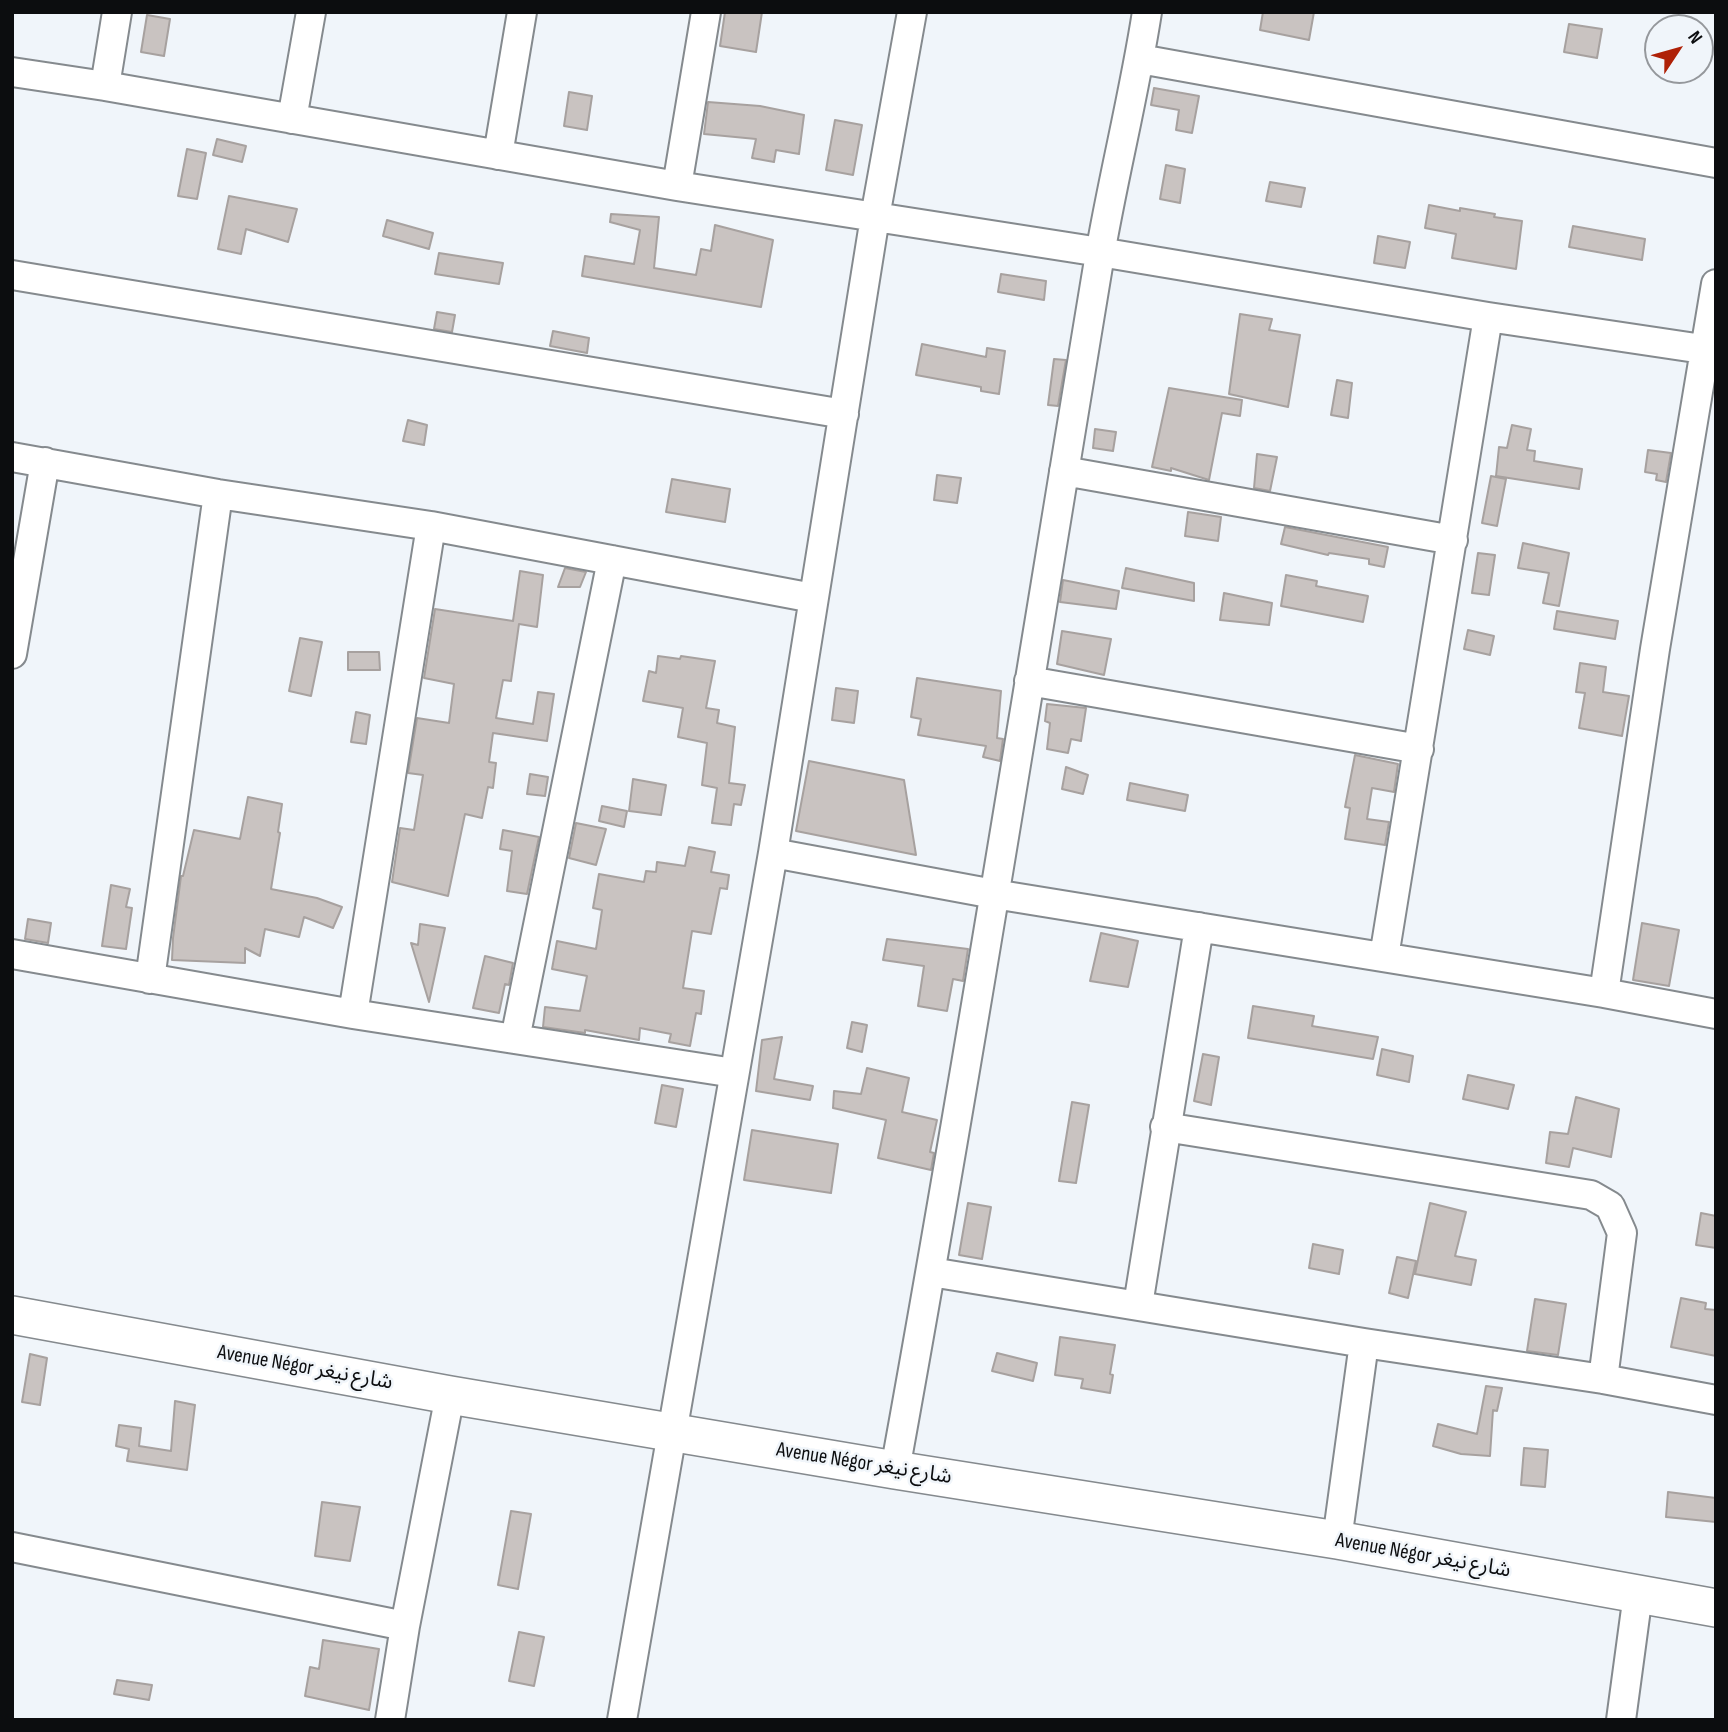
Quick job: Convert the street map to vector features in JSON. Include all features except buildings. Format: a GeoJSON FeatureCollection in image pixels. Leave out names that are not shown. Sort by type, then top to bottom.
{"type":"FeatureCollection","features":[{"type":"Feature","properties":{"kind":"main road","name":"Avenue Négor شارع نيغر"},"geometry":{"type":"LineString","coordinates":[[12,1315],[450,1395],[895,1470],[1337,1540],[1716,1608]]}},
{"type":"Feature","properties":{"kind":"street"},"geometry":{"type":"LineString","coordinates":[[105,86],[117,12]]}},
{"type":"Feature","properties":{"kind":"street"},"geometry":{"type":"LineString","coordinates":[[292,119],[311,12]]}},
{"type":"Feature","properties":{"kind":"street"},"geometry":{"type":"LineString","coordinates":[[498,155],[522,12]]}},
{"type":"Feature","properties":{"kind":"street"},"geometry":{"type":"LineString","coordinates":[[677,187],[706,12]]}},
{"type":"Feature","properties":{"kind":"street"},"geometry":{"type":"LineString","coordinates":[[622,1720],[773,853],[875,217],[912,12]]}},
{"type":"Feature","properties":{"kind":"street"},"geometry":{"type":"LineString","coordinates":[[895,1470],[931,1272],[1100,252],[1140,59],[1147,12]]}},
{"type":"Feature","properties":{"kind":"street"},"geometry":{"type":"LineString","coordinates":[[1140,59],[1716,163]]}},
{"type":"Feature","properties":{"kind":"street"},"geometry":{"type":"LineString","coordinates":[[12,72],[677,187],[1710,350]]}},
{"type":"Feature","properties":{"kind":"street"},"geometry":{"type":"LineString","coordinates":[[12,275],[844,414]]}},
{"type":"Feature","properties":{"kind":"street"},"geometry":{"type":"LineString","coordinates":[[1604,993],[1655,649],[1710,350],[1716,284]]}},
{"type":"Feature","properties":{"kind":"street"},"geometry":{"type":"LineString","coordinates":[[1384,957],[1488,317]]}},
{"type":"Feature","properties":{"kind":"street"},"geometry":{"type":"LineString","coordinates":[[12,457],[218,494],[430,526],[813,597]]}},
{"type":"Feature","properties":{"kind":"street"},"geometry":{"type":"LineString","coordinates":[[12,654],[44,462]]}},
{"type":"Feature","properties":{"kind":"street"},"geometry":{"type":"LineString","coordinates":[[1064,471],[1453,540]]}},
{"type":"Feature","properties":{"kind":"street"},"geometry":{"type":"LineString","coordinates":[[150,979],[218,494]]}},
{"type":"Feature","properties":{"kind":"street"},"geometry":{"type":"LineString","coordinates":[[353,1013],[430,526]]}},
{"type":"Feature","properties":{"kind":"street"},"geometry":{"type":"LineString","coordinates":[[515,1039],[612,560]]}},
{"type":"Feature","properties":{"kind":"street"},"geometry":{"type":"LineString","coordinates":[[1029,681],[1419,749]]}},
{"type":"Feature","properties":{"kind":"street"},"geometry":{"type":"LineString","coordinates":[[773,853],[994,894],[1604,993],[1716,1014]]}},
{"type":"Feature","properties":{"kind":"street"},"geometry":{"type":"LineString","coordinates":[[1138,1305],[1199,927]]}},
{"type":"Feature","properties":{"kind":"street"},"geometry":{"type":"LineString","coordinates":[[12,954],[353,1013],[734,1073]]}},
{"type":"Feature","properties":{"kind":"street"},"geometry":{"type":"LineString","coordinates":[[1165,1127],[1591,1195],[1610,1206],[1622,1233],[1603,1379]]}},
{"type":"Feature","properties":{"kind":"street"},"geometry":{"type":"LineString","coordinates":[[931,1272],[1603,1379],[1716,1400]]}},
{"type":"Feature","properties":{"kind":"street"},"geometry":{"type":"LineString","coordinates":[[1337,1540],[1364,1343]]}},
{"type":"Feature","properties":{"kind":"street"},"geometry":{"type":"LineString","coordinates":[[390,1720],[405,1626],[450,1395]]}},
{"type":"Feature","properties":{"kind":"street"},"geometry":{"type":"LineString","coordinates":[[12,1547],[405,1626]]}},
{"type":"Feature","properties":{"kind":"street"},"geometry":{"type":"LineString","coordinates":[[1621,1720],[1638,1594]]}}]}
